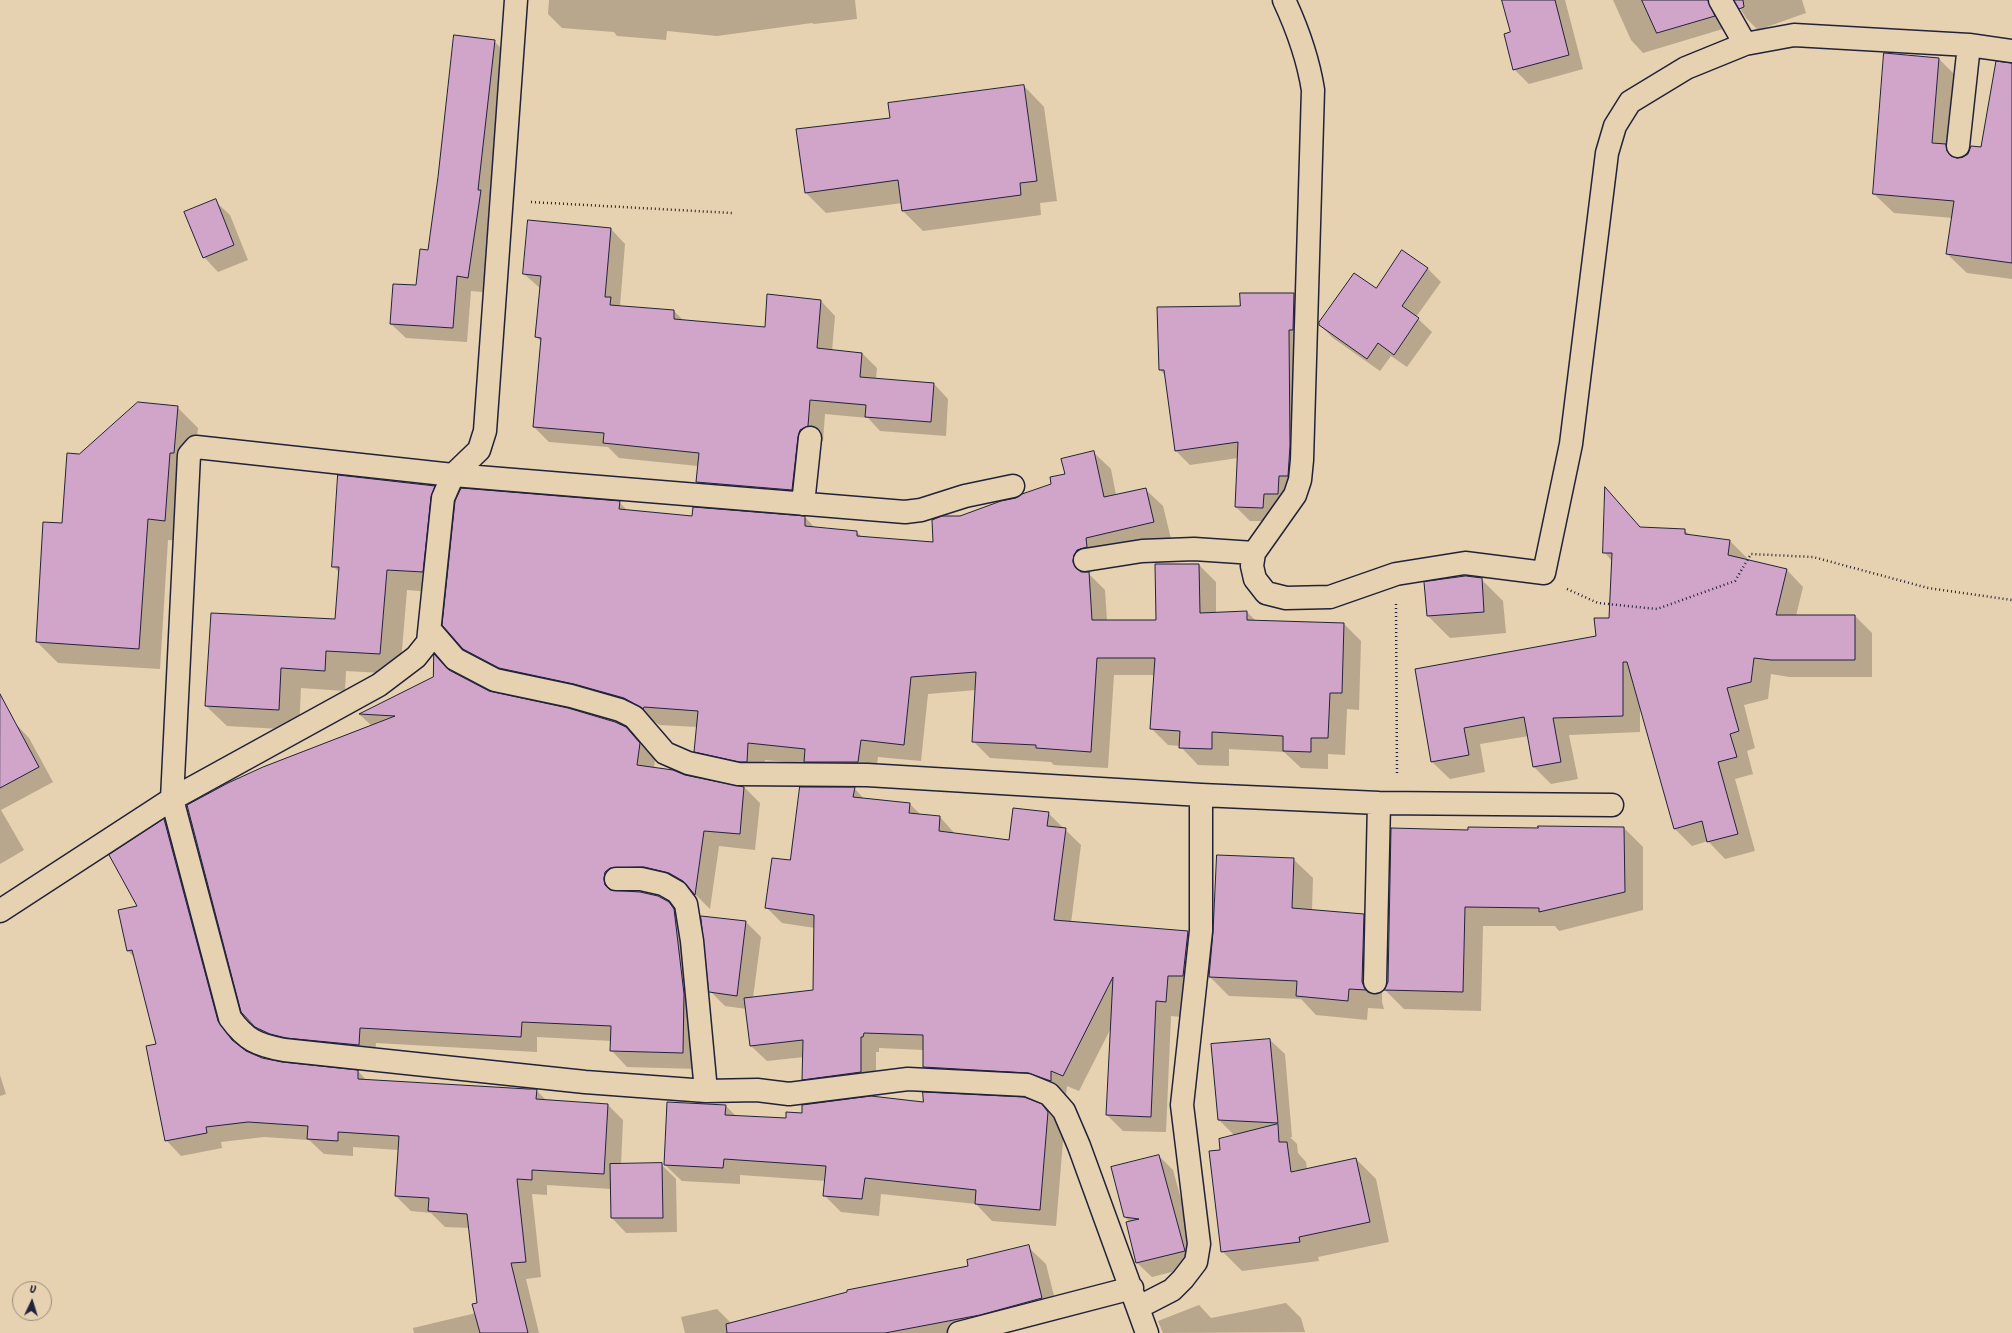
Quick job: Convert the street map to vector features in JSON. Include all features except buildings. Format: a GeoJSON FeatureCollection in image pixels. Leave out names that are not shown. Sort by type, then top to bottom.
{"type":"FeatureCollection","features":[{"type":"Feature","properties":{"kind":"street"},"geometry":{"type":"LineString","coordinates":[[0,911],[172,799],[378,685],[402,668],[422,651],[428,642],[441,507],[446,487],[453,475],[479,450],[484,436],[503,201],[516,0]]}},
{"type":"Feature","properties":{"kind":"street"},"geometry":{"type":"LineString","coordinates":[[1284,0],[1301,38],[1308,61],[1313,90],[1302,460],[1300,480],[1295,495],[1254,553],[1252,566],[1255,579],[1266,593],[1286,598],[1330,597],[1396,574],[1465,563],[1544,573],[1571,444],[1606,153],[1615,126],[1630,102],[1686,68],[1745,44],[1794,35],[1969,45],[2012,51]]}},
{"type":"Feature","properties":{"kind":"street"},"geometry":{"type":"LineString","coordinates":[[1720,0],[1745,44]]}},
{"type":"Feature","properties":{"kind":"street"},"geometry":{"type":"LineString","coordinates":[[1958,146],[1969,45]]}},
{"type":"Feature","properties":{"kind":"street"},"geometry":{"type":"LineString","coordinates":[[803,504],[810,438]]}},
{"type":"Feature","properties":{"kind":"street"},"geometry":{"type":"LineString","coordinates":[[1013,486],[965,496],[921,510],[905,512],[453,475],[202,446],[192,450],[189,455],[172,799],[230,1018],[240,1032],[261,1046],[284,1050],[585,1082],[706,1091],[757,1090],[789,1094],[908,1079],[1027,1085],[1044,1091],[1057,1101],[1064,1111],[1079,1146],[1147,1333]]}},
{"type":"Feature","properties":{"kind":"street"},"geometry":{"type":"LineString","coordinates":[[1085,560],[1142,551],[1194,549],[1254,553]]}},
{"type":"Feature","properties":{"kind":"street"},"geometry":{"type":"LineString","coordinates":[[430,630],[455,658],[495,680],[570,696],[620,710],[634,717],[666,753],[688,763],[738,774],[875,775],[1200,795],[1388,802],[1612,805]]}},
{"type":"Feature","properties":{"kind":"street"},"geometry":{"type":"LineString","coordinates":[[959,1333],[1172,1290],[1196,1262],[1199,1244],[1182,1105],[1201,931],[1200,795]]}},
{"type":"Feature","properties":{"kind":"street"},"geometry":{"type":"LineString","coordinates":[[1375,982],[1388,802]]}},
{"type":"Feature","properties":{"kind":"street"},"geometry":{"type":"LineString","coordinates":[[616,879],[641,879],[663,884],[677,892],[686,904],[692,941],[706,1091]]}},
{"type":"Feature","properties":{"kind":"path"},"geometry":{"type":"LineString","coordinates":[[503,201],[732,214]]}},
{"type":"Feature","properties":{"kind":"path"},"geometry":{"type":"LineString","coordinates":[[1544,573],[1554,583],[1598,603],[1656,609],[1735,581],[1751,554],[1812,557],[1928,588],[2012,600]]}},
{"type":"Feature","properties":{"kind":"path"},"geometry":{"type":"LineString","coordinates":[[1388,802],[1396,574]]}}]}
